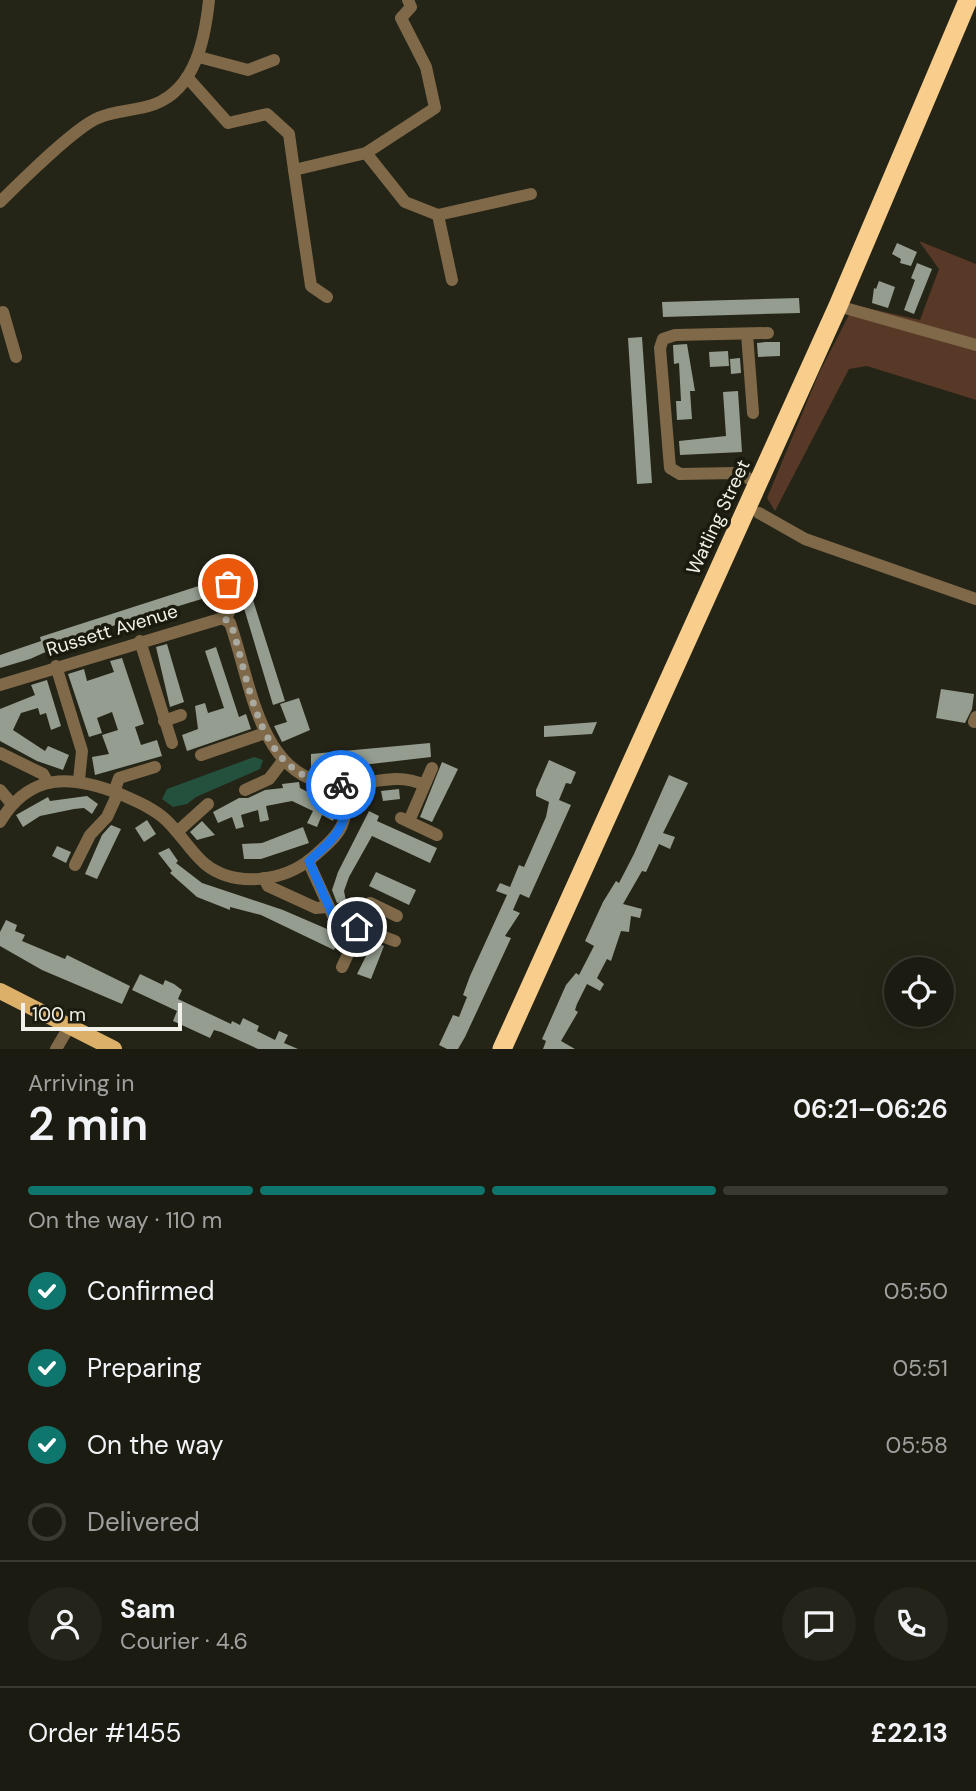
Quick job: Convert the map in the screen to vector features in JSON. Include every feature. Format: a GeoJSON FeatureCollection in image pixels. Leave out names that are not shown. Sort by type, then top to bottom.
{"type":"FeatureCollection","features":[{"type":"Feature","properties":{"kind":"highway","name":"Watling Street"},"geometry":{"type":"LineString","coordinates":[[502,1049],[838,306],[968,0]]}},
{"type":"Feature","properties":{"kind":"main road"},"geometry":{"type":"LineString","coordinates":[[0,991],[114,1049]]}},
{"type":"Feature","properties":{"kind":"street"},"geometry":{"type":"LineString","coordinates":[[0,202],[98,117],[157,104],[187,77],[205,38],[209,0]]}},
{"type":"Feature","properties":{"kind":"street"},"geometry":{"type":"LineString","coordinates":[[294,170],[366,153],[435,108],[426,66],[401,18],[411,7],[408,0]]}},
{"type":"Feature","properties":{"kind":"street"},"geometry":{"type":"LineString","coordinates":[[198,57],[248,70],[274,60]]}},
{"type":"Feature","properties":{"kind":"street"},"geometry":{"type":"LineString","coordinates":[[187,77],[228,123],[267,114],[289,134],[311,286],[327,297]]}},
{"type":"Feature","properties":{"kind":"street"},"geometry":{"type":"LineString","coordinates":[[366,153],[405,202],[438,215],[531,194]]}},
{"type":"Feature","properties":{"kind":"street"},"geometry":{"type":"LineString","coordinates":[[438,215],[452,280]]}},
{"type":"Feature","properties":{"kind":"street"},"geometry":{"type":"LineString","coordinates":[[838,306],[976,345]]}},
{"type":"Feature","properties":{"kind":"street"},"geometry":{"type":"LineString","coordinates":[[3,312],[4,329],[16,356]]}},
{"type":"Feature","properties":{"kind":"street"},"geometry":{"type":"LineString","coordinates":[[758,484],[728,472],[680,474],[670,468],[660,348],[663,339],[675,335],[768,333]]}},
{"type":"Feature","properties":{"kind":"street"},"geometry":{"type":"LineString","coordinates":[[747,334],[753,413]]}},
{"type":"Feature","properties":{"kind":"street"},"geometry":{"type":"LineString","coordinates":[[759,513],[805,539],[976,599]]}},
{"type":"Feature","properties":{"kind":"street"},"geometry":{"type":"LineString","coordinates":[[223,568],[233,600],[226,620],[233,630],[265,733],[282,762],[314,781],[346,785],[405,778],[424,785]]}},
{"type":"Feature","properties":{"kind":"street","name":"Russett Avenue"},"geometry":{"type":"LineString","coordinates":[[0,685],[140,641],[218,619],[226,620]]}},
{"type":"Feature","properties":{"kind":"street"},"geometry":{"type":"LineString","coordinates":[[140,641],[172,743]]}},
{"type":"Feature","properties":{"kind":"street"},"geometry":{"type":"LineString","coordinates":[[56,666],[82,751],[79,780]]}},
{"type":"Feature","properties":{"kind":"street"},"geometry":{"type":"LineString","coordinates":[[164,721],[181,715]]}},
{"type":"Feature","properties":{"kind":"street"},"geometry":{"type":"LineString","coordinates":[[201,755],[265,733]]}},
{"type":"Feature","properties":{"kind":"street"},"geometry":{"type":"LineString","coordinates":[[0,753],[43,774],[48,783]]}},
{"type":"Feature","properties":{"kind":"street"},"geometry":{"type":"LineString","coordinates":[[245,790],[269,779],[282,762]]}},
{"type":"Feature","properties":{"kind":"street"},"geometry":{"type":"LineString","coordinates":[[75,865],[90,835],[107,817],[119,778],[155,767]]}},
{"type":"Feature","properties":{"kind":"street"},"geometry":{"type":"LineString","coordinates":[[432,768],[415,808],[405,819],[437,835]]}},
{"type":"Feature","properties":{"kind":"street"},"geometry":{"type":"LineString","coordinates":[[0,822],[11,803],[33,788],[48,783],[79,780],[116,792],[150,808],[215,871],[242,880],[264,878],[291,871],[309,861],[342,829],[347,815],[346,785]]}},
{"type":"Feature","properties":{"kind":"street"},"geometry":{"type":"LineString","coordinates":[[0,790],[11,803]]}},
{"type":"Feature","properties":{"kind":"street"},"geometry":{"type":"LineString","coordinates":[[177,832],[208,804]]}},
{"type":"Feature","properties":{"kind":"street"},"geometry":{"type":"LineString","coordinates":[[309,861],[334,918],[395,941]]}},
{"type":"Feature","properties":{"kind":"street"},"geometry":{"type":"LineString","coordinates":[[264,878],[268,886],[316,908],[327,907]]}},
{"type":"Feature","properties":{"kind":"street"},"geometry":{"type":"LineString","coordinates":[[342,967],[362,930],[367,904],[397,916]]}},
{"type":"Feature","properties":{"kind":"street"},"geometry":{"type":"LineString","coordinates":[[56,1049],[69,1027]]}},
{"type":"Feature","properties":{"kind":"shaded area"},"geometry":{"type":"Polygon","coordinates":[[[919,241],[976,264],[976,400],[867,366],[849,369],[775,511],[767,498],[819,373],[854,305],[920,320],[939,269],[919,241]]]}},
{"type":"Feature","properties":{"kind":"shaded area"},"geometry":{"type":"Polygon","coordinates":[[[254,757],[263,760],[260,769],[196,797],[187,804],[173,807],[162,799],[167,789],[254,757]]]}},
{"type":"Feature","properties":{"kind":"building"},"geometry":{"type":"Polygon","coordinates":[[[897,243],[917,252],[911,266],[900,263],[901,259],[892,254],[897,243]]]}},
{"type":"Feature","properties":{"kind":"building"},"geometry":{"type":"Polygon","coordinates":[[[917,263],[932,269],[914,314],[904,310],[915,280],[911,278],[917,263]]]}},
{"type":"Feature","properties":{"kind":"building"},"geometry":{"type":"Polygon","coordinates":[[[879,281],[895,287],[888,308],[872,303],[874,288],[876,289],[879,281]]]}},
{"type":"Feature","properties":{"kind":"building"},"geometry":{"type":"Polygon","coordinates":[[[799,298],[800,313],[663,317],[662,302],[799,298]]]}},
{"type":"Feature","properties":{"kind":"building"},"geometry":{"type":"Polygon","coordinates":[[[642,337],[652,483],[637,484],[628,338],[642,337]]]}},
{"type":"Feature","properties":{"kind":"building"},"geometry":{"type":"Polygon","coordinates":[[[780,342],[780,356],[758,357],[757,343],[780,342]]]}},
{"type":"Feature","properties":{"kind":"building"},"geometry":{"type":"Polygon","coordinates":[[[687,344],[695,391],[690,391],[692,419],[677,420],[676,401],[681,401],[679,363],[674,364],[673,345],[687,344]]]}},
{"type":"Feature","properties":{"kind":"building"},"geometry":{"type":"Polygon","coordinates":[[[728,351],[729,366],[710,367],[709,352],[728,351]]]}},
{"type":"Feature","properties":{"kind":"building"},"geometry":{"type":"Polygon","coordinates":[[[740,358],[741,373],[731,374],[730,359],[740,358]]]}},
{"type":"Feature","properties":{"kind":"building"},"geometry":{"type":"Polygon","coordinates":[[[738,391],[742,452],[680,455],[679,441],[726,436],[723,392],[738,391]]]}},
{"type":"Feature","properties":{"kind":"building"},"geometry":{"type":"Polygon","coordinates":[[[239,556],[285,701],[273,705],[231,565],[226,560],[239,556]]]}},
{"type":"Feature","properties":{"kind":"building"},"geometry":{"type":"Polygon","coordinates":[[[211,582],[215,595],[86,634],[30,659],[0,668],[0,655],[41,641],[40,637],[211,582]]]}},
{"type":"Feature","properties":{"kind":"building"},"geometry":{"type":"Polygon","coordinates":[[[167,644],[184,702],[170,707],[156,647],[167,644]]]}},
{"type":"Feature","properties":{"kind":"building"},"geometry":{"type":"Polygon","coordinates":[[[216,647],[239,717],[246,714],[251,729],[187,751],[182,735],[198,729],[195,706],[205,703],[208,713],[224,708],[205,651],[216,647]]]}},
{"type":"Feature","properties":{"kind":"building"},"geometry":{"type":"Polygon","coordinates":[[[122,658],[144,724],[135,727],[141,745],[157,740],[162,756],[95,775],[92,757],[109,754],[102,735],[118,730],[112,712],[97,718],[102,733],[89,737],[68,674],[84,669],[87,681],[114,672],[110,661],[122,658]]]}},
{"type":"Feature","properties":{"kind":"building"},"geometry":{"type":"Polygon","coordinates":[[[47,680],[61,726],[51,730],[46,713],[40,715],[38,708],[21,713],[13,730],[45,751],[48,746],[69,755],[63,770],[37,761],[0,741],[0,709],[35,695],[31,685],[47,680]]]}},
{"type":"Feature","properties":{"kind":"building"},"geometry":{"type":"Polygon","coordinates":[[[941,689],[974,694],[972,709],[965,723],[936,718],[941,689]]]}},
{"type":"Feature","properties":{"kind":"building"},"geometry":{"type":"Polygon","coordinates":[[[299,698],[310,730],[282,742],[274,726],[287,722],[280,704],[299,698]]]}},
{"type":"Feature","properties":{"kind":"building"},"geometry":{"type":"Polygon","coordinates":[[[597,722],[592,734],[544,737],[544,726],[597,722]]]}},
{"type":"Feature","properties":{"kind":"building"},"geometry":{"type":"Polygon","coordinates":[[[430,743],[431,757],[328,769],[328,772],[311,768],[311,754],[430,743]]]}},
{"type":"Feature","properties":{"kind":"building"},"geometry":{"type":"Polygon","coordinates":[[[549,760],[576,772],[571,784],[566,783],[559,800],[571,805],[529,898],[520,894],[513,910],[520,913],[505,936],[511,938],[465,1037],[458,1049],[447,1049],[439,1045],[453,1015],[459,1017],[467,997],[463,995],[470,976],[507,895],[496,891],[500,883],[510,887],[519,865],[524,867],[546,817],[549,802],[536,796],[536,790],[549,760]]]}},
{"type":"Feature","properties":{"kind":"building"},"geometry":{"type":"Polygon","coordinates":[[[442,762],[458,769],[432,822],[420,817],[442,762]]]}},
{"type":"Feature","properties":{"kind":"building"},"geometry":{"type":"Polygon","coordinates":[[[669,775],[688,783],[663,833],[675,837],[670,849],[659,844],[646,872],[642,871],[623,904],[642,909],[640,918],[631,916],[629,932],[621,931],[611,961],[607,959],[597,978],[604,984],[600,991],[587,984],[577,1004],[575,1010],[578,1012],[561,1041],[575,1049],[543,1049],[546,1041],[542,1039],[566,985],[576,973],[579,975],[594,946],[585,941],[603,902],[616,881],[619,883],[634,854],[669,775]]]}},
{"type":"Feature","properties":{"kind":"building"},"geometry":{"type":"Polygon","coordinates":[[[299,782],[300,788],[329,803],[330,799],[338,802],[333,821],[322,815],[317,827],[307,823],[313,811],[292,801],[266,806],[269,820],[260,822],[258,810],[241,815],[244,827],[236,829],[232,817],[218,823],[213,812],[239,798],[283,788],[282,784],[299,782]]]}},
{"type":"Feature","properties":{"kind":"building"},"geometry":{"type":"Polygon","coordinates":[[[399,789],[400,799],[383,801],[381,791],[399,789]]]}},
{"type":"Feature","properties":{"kind":"building"},"geometry":{"type":"Polygon","coordinates":[[[87,796],[98,804],[92,814],[84,808],[74,809],[40,816],[23,827],[16,815],[48,797],[50,801],[87,796]]]}},
{"type":"Feature","properties":{"kind":"building"},"geometry":{"type":"Polygon","coordinates":[[[369,811],[379,816],[377,821],[437,848],[430,863],[372,836],[349,877],[344,891],[346,901],[337,903],[332,890],[338,872],[369,811]]]}},
{"type":"Feature","properties":{"kind":"building"},"geometry":{"type":"Polygon","coordinates":[[[147,820],[156,834],[144,842],[135,828],[147,820]]]}},
{"type":"Feature","properties":{"kind":"building"},"geometry":{"type":"Polygon","coordinates":[[[202,821],[215,835],[197,840],[190,832],[202,821]]]}},
{"type":"Feature","properties":{"kind":"building"},"geometry":{"type":"Polygon","coordinates":[[[111,825],[121,829],[97,879],[85,874],[102,835],[111,825]]]}},
{"type":"Feature","properties":{"kind":"building"},"geometry":{"type":"Polygon","coordinates":[[[303,827],[309,843],[261,859],[244,859],[242,844],[262,843],[303,827]]]}},
{"type":"Feature","properties":{"kind":"building"},"geometry":{"type":"Polygon","coordinates":[[[57,846],[71,852],[66,863],[52,856],[57,846]]]}},
{"type":"Feature","properties":{"kind":"building"},"geometry":{"type":"Polygon","coordinates":[[[169,848],[178,861],[176,863],[202,883],[283,910],[341,935],[334,950],[261,915],[230,907],[230,910],[197,897],[170,873],[172,871],[158,853],[169,848]]]}},
{"type":"Feature","properties":{"kind":"building"},"geometry":{"type":"Polygon","coordinates":[[[376,872],[416,890],[409,905],[369,886],[376,872]]]}},
{"type":"Feature","properties":{"kind":"building"},"geometry":{"type":"Polygon","coordinates":[[[6,920],[17,925],[15,931],[25,935],[22,941],[65,959],[67,955],[130,986],[122,1004],[42,970],[0,946],[0,932],[6,920]]]}},
{"type":"Feature","properties":{"kind":"building"},"geometry":{"type":"Polygon","coordinates":[[[373,942],[384,946],[371,979],[357,974],[373,942]]]}},
{"type":"Feature","properties":{"kind":"building"},"geometry":{"type":"Polygon","coordinates":[[[140,974],[163,985],[165,980],[174,984],[182,990],[178,999],[231,1024],[232,1021],[240,1025],[243,1018],[259,1026],[257,1031],[275,1040],[279,1031],[288,1035],[284,1043],[298,1049],[258,1049],[214,1030],[210,1038],[173,1021],[177,1011],[132,990],[140,974]]]}},
{"type":"Feature","properties":{"kind":"way so far"},"geometry":{"type":"LineString","coordinates":[[228,584],[233,600],[232,610],[226,620],[233,630],[268,741],[282,762],[299,774],[314,781],[341,785]]}},
{"type":"Feature","properties":{"kind":"route"},"geometry":{"type":"LineString","coordinates":[[341,785],[346,785],[347,802],[347,815],[342,829],[309,861],[334,918],[357,927]]}}]}
